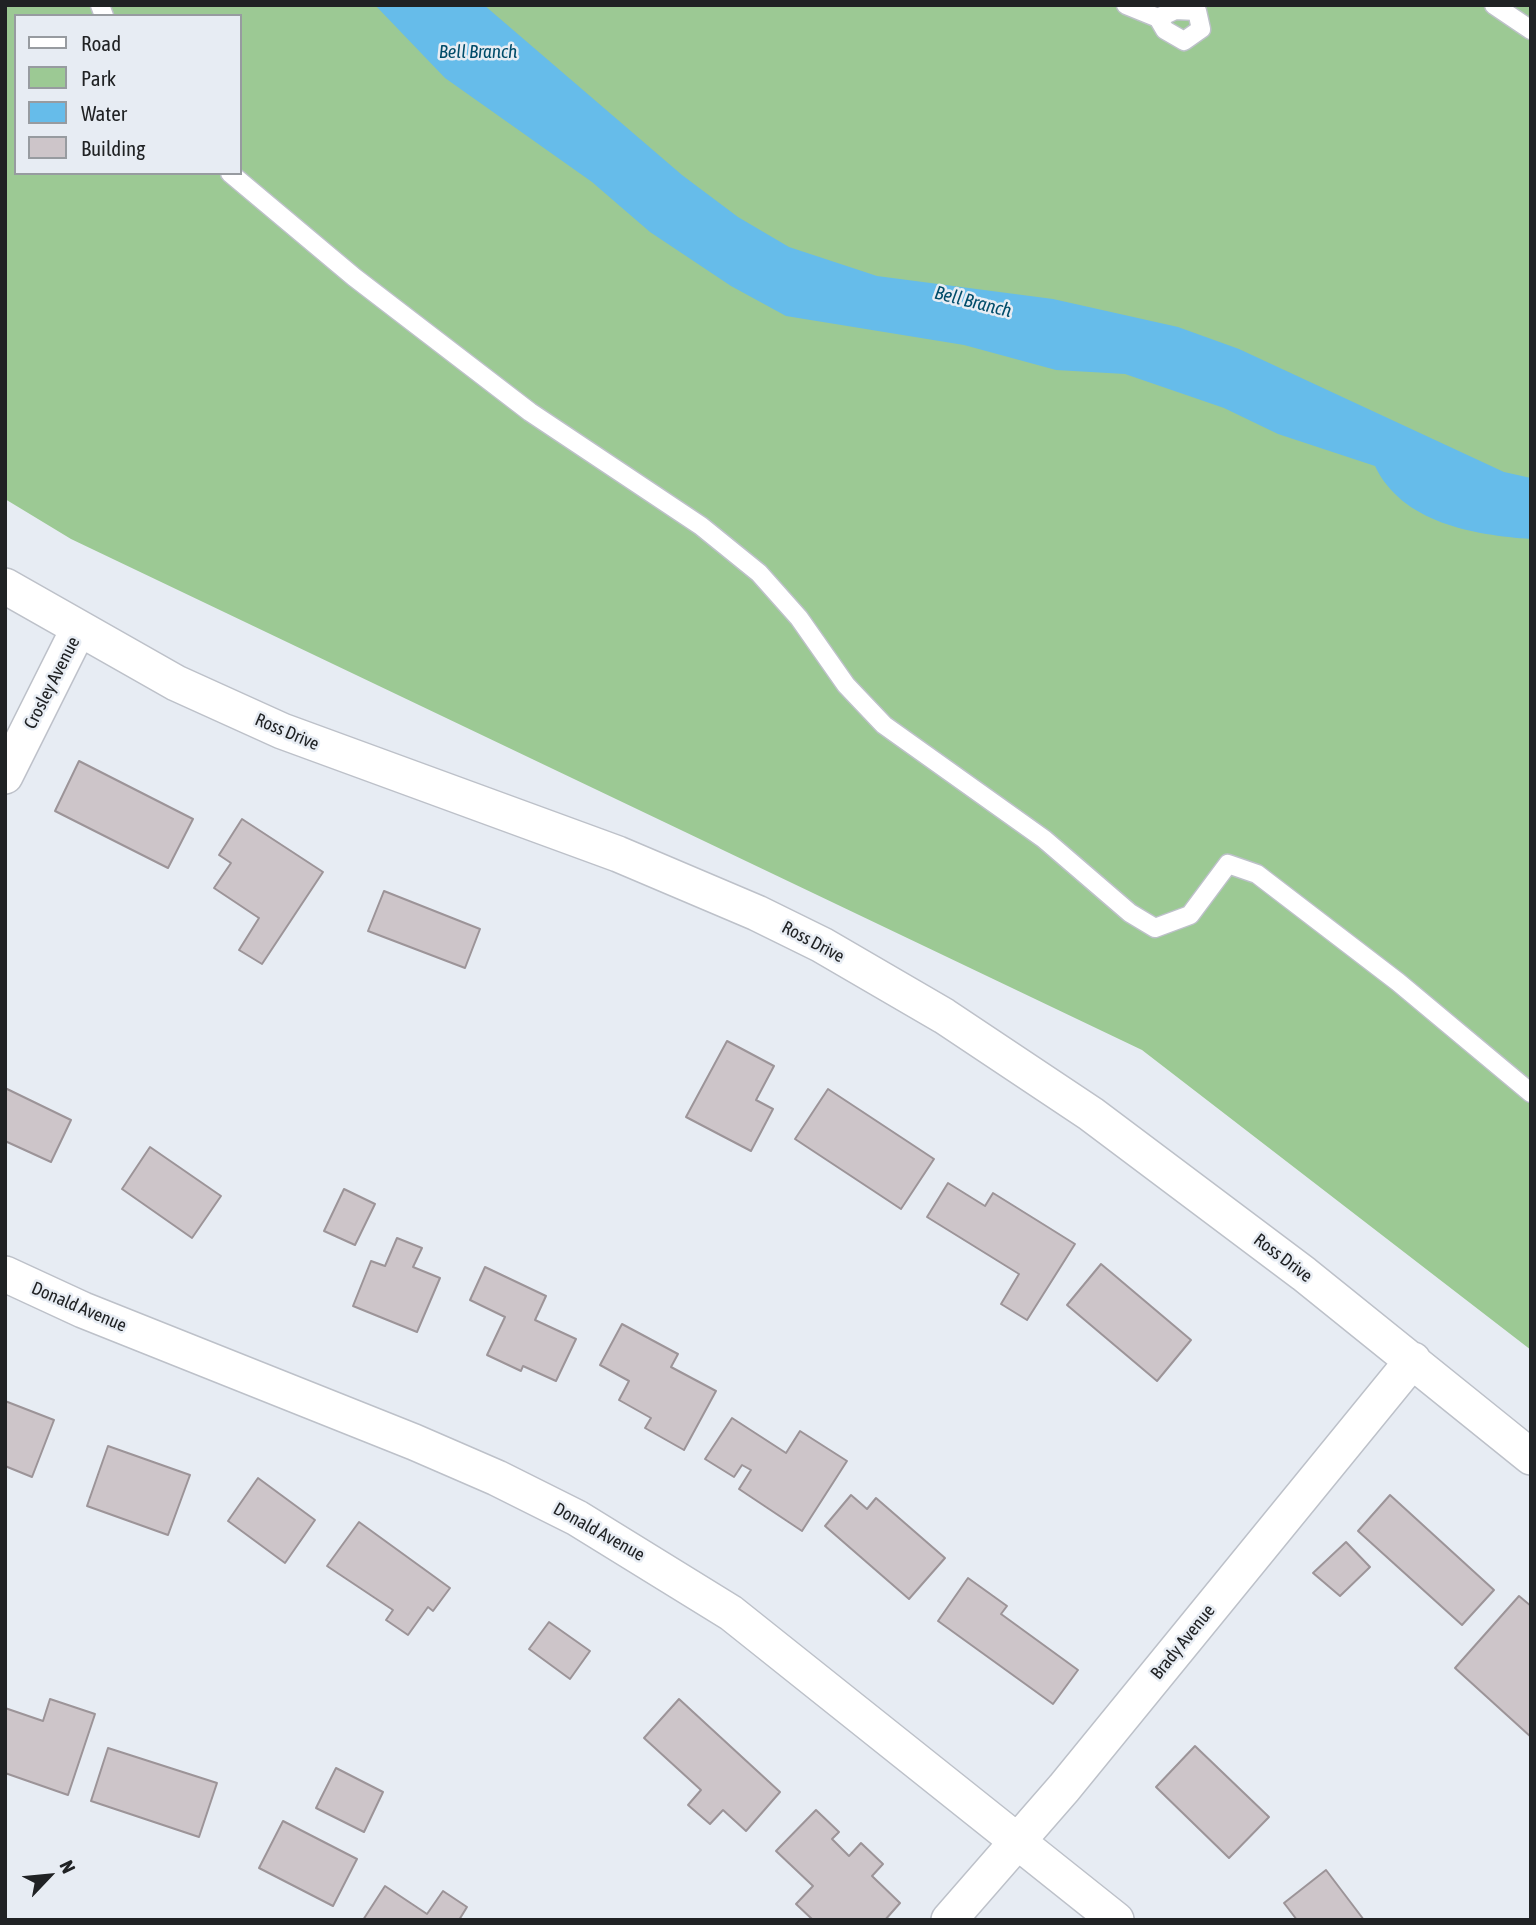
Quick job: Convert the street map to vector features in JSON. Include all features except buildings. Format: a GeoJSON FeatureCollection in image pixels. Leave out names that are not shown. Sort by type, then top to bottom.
{"type":"FeatureCollection","features":[{"type":"Feature","properties":{"kind":"street","name":"Ross Drive"},"geometry":{"type":"LineString","coordinates":[[5,586],[176,682],[282,731],[618,854],[757,913],[822,945],[944,1016],[1091,1114],[1413,1360],[1531,1457]]}},
{"type":"Feature","properties":{"kind":"street","name":"Crosley Avenue"},"geometry":{"type":"LineString","coordinates":[[5,776],[79,628]]}},
{"type":"Feature","properties":{"kind":"street","name":"Donald Avenue"},"geometry":{"type":"LineString","coordinates":[[5,1274],[83,1310],[414,1442],[497,1478],[577,1518],[731,1613],[1116,1920]]}},
{"type":"Feature","properties":{"kind":"street","name":"Brady Avenue"},"geometry":{"type":"LineString","coordinates":[[948,1920],[1064,1788],[1413,1360]]}},
{"type":"Feature","properties":{"kind":"lane"},"geometry":{"type":"LineString","coordinates":[[1126,5],[1158,18]]}},
{"type":"Feature","properties":{"kind":"lane"},"geometry":{"type":"LineString","coordinates":[[1494,5],[1531,30]]}},
{"type":"Feature","properties":{"kind":"lane"},"geometry":{"type":"LineString","coordinates":[[232,175],[354,277],[530,412],[701,526],[760,573],[799,618],[846,685],[884,725],[1044,839],[1130,913],[1155,928],[1190,915],[1228,864],[1257,874],[1398,982],[1531,1093]]}},
{"type":"Feature","properties":{"kind":"green space"},"geometry":{"type":"Polygon","coordinates":[[[5,5],[1531,5],[1531,1350],[1142,1050],[71,539],[5,499],[5,5]]]}},
{"type":"Feature","properties":{"kind":"water","name":"Bell Branch"},"geometry":{"type":"Polygon","coordinates":[[[375,5],[484,5],[682,175],[738,217],[789,247],[877,276],[1053,299],[1178,327],[1239,349],[1504,472],[1531,478],[1531,539],[1486,534],[1442,522],[1403,501],[1387,485],[1375,466],[1278,434],[1224,408],[1125,374],[1056,370],[964,345],[786,316],[731,286],[650,232],[592,182],[445,78],[375,5]]]}}]}
